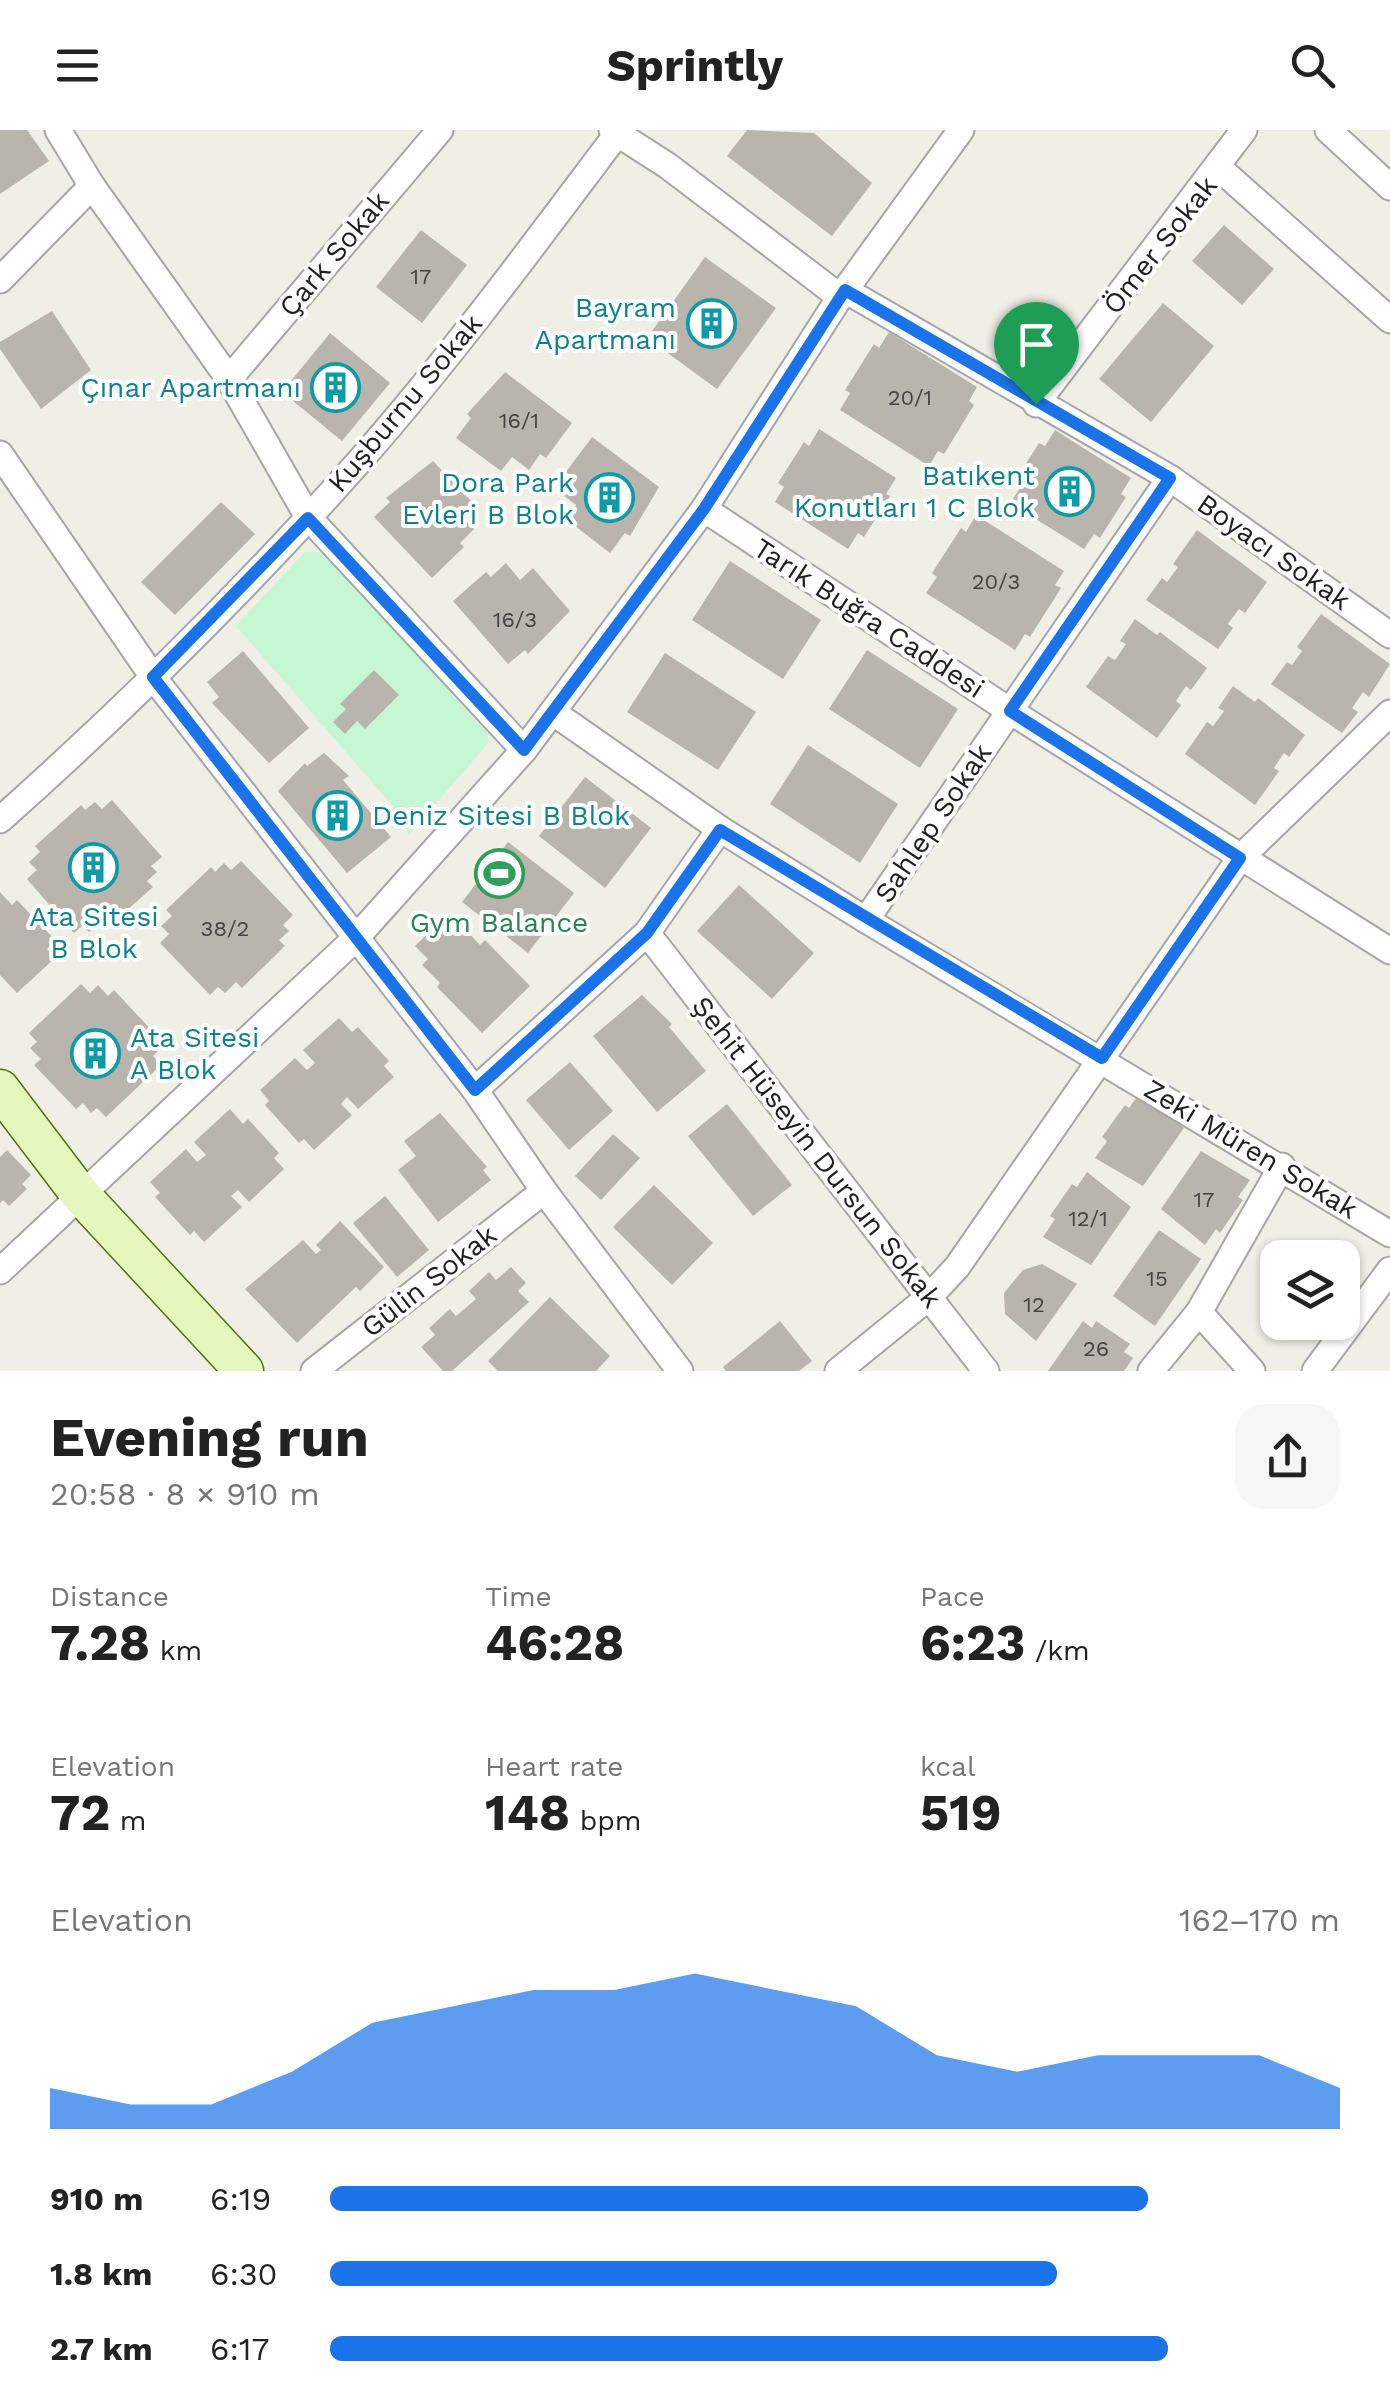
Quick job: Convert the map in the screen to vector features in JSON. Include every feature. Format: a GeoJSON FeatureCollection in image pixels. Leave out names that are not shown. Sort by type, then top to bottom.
{"type":"FeatureCollection","features":[{"type":"Feature","properties":{"kind":"main road"},"geometry":{"type":"LineString","coordinates":[[0,1089],[79,1193],[244,1371]]}},
{"type":"Feature","properties":{"kind":"street"},"geometry":{"type":"LineString","coordinates":[[58,130],[92,186],[229,379],[308,518],[524,750]]}},
{"type":"Feature","properties":{"kind":"street","name":"Çark Sokak"},"geometry":{"type":"LineString","coordinates":[[229,379],[440,130]]}},
{"type":"Feature","properties":{"kind":"street"},"geometry":{"type":"LineString","coordinates":[[0,1272],[79,1193],[356,938],[524,750],[704,509],[842,294],[961,130]]}},
{"type":"Feature","properties":{"kind":"street","name":"Ömer Sokak"},"geometry":{"type":"LineString","coordinates":[[1036,404],[1219,168],[1244,130]]}},
{"type":"Feature","properties":{"kind":"street"},"geometry":{"type":"LineString","coordinates":[[1328,130],[1390,187]]}},
{"type":"Feature","properties":{"kind":"street","name":"Boyacı Sokak"},"geometry":{"type":"LineString","coordinates":[[614,132],[668,166],[842,294],[1170,478],[1390,636]]}},
{"type":"Feature","properties":{"kind":"street","name":"Kuşburnu Sokak"},"geometry":{"type":"LineString","coordinates":[[0,820],[153,677],[308,518],[434,372],[614,132]]}},
{"type":"Feature","properties":{"kind":"street"},"geometry":{"type":"LineString","coordinates":[[1219,168],[1390,320]]}},
{"type":"Feature","properties":{"kind":"street"},"geometry":{"type":"LineString","coordinates":[[0,280],[92,186]]}},
{"type":"Feature","properties":{"kind":"street"},"geometry":{"type":"LineString","coordinates":[[2,461],[153,677],[475,1090],[544,1191],[680,1371]]}},
{"type":"Feature","properties":{"kind":"street","name":"Sahlep Sokak"},"geometry":{"type":"LineString","coordinates":[[866,920],[1170,478]]}},
{"type":"Feature","properties":{"kind":"street","name":"Tarık Buğra Caddesi"},"geometry":{"type":"LineString","coordinates":[[704,509],[1010,711],[1390,951]]}},
{"type":"Feature","properties":{"kind":"street"},"geometry":{"type":"LineString","coordinates":[[838,1371],[929,1297],[957,1266],[1240,858],[1390,712]]}},
{"type":"Feature","properties":{"kind":"street","name":"Zeki Müren Sokak"},"geometry":{"type":"LineString","coordinates":[[554,713],[720,830],[1390,1234]]}},
{"type":"Feature","properties":{"kind":"street"},"geometry":{"type":"LineString","coordinates":[[475,1090],[647,933],[720,830]]}},
{"type":"Feature","properties":{"kind":"street","name":"Şehit Hüseyin Dursun Sokak"},"geometry":{"type":"LineString","coordinates":[[647,933],[986,1371]]}},
{"type":"Feature","properties":{"kind":"street"},"geometry":{"type":"LineString","coordinates":[[1151,1371],[1199,1312],[1282,1166]]}},
{"type":"Feature","properties":{"kind":"street","name":"Gülin Sokak"},"geometry":{"type":"LineString","coordinates":[[314,1371],[544,1191]]}},
{"type":"Feature","properties":{"kind":"street"},"geometry":{"type":"LineString","coordinates":[[1315,1371],[1390,1270]]}},
{"type":"Feature","properties":{"kind":"street"},"geometry":{"type":"LineString","coordinates":[[1199,1312],[1252,1371]]}},
{"type":"Feature","properties":{"kind":"green space"},"geometry":{"type":"Polygon","coordinates":[[[305,552],[319,552],[332,561],[487,733],[489,742],[409,835],[391,804],[236,626],[305,552]]]}},
{"type":"Feature","properties":{"kind":"building"},"geometry":{"type":"Polygon","coordinates":[[[0,130],[27,130],[49,161],[0,194],[0,130]]]}},
{"type":"Feature","properties":{"kind":"building"},"geometry":{"type":"Polygon","coordinates":[[[747,130],[814,133],[872,183],[832,236],[727,156],[747,130]]]}},
{"type":"Feature","properties":{"kind":"building"},"geometry":{"type":"Polygon","coordinates":[[[1224,225],[1274,269],[1242,305],[1192,261],[1224,225]]]}},
{"type":"Feature","properties":{"kind":"building"},"geometry":{"type":"Polygon","coordinates":[[[421,230],[467,265],[422,323],[376,287],[421,230]]]}},
{"type":"Feature","properties":{"kind":"building","name":"Bayram Apartmanı"},"geometry":{"type":"Polygon","coordinates":[[[705,257],[776,308],[717,389],[647,338],[705,257]]]}},
{"type":"Feature","properties":{"kind":"building"},"geometry":{"type":"Polygon","coordinates":[[[1163,303],[1214,346],[1151,422],[1099,379],[1163,303]]]}},
{"type":"Feature","properties":{"kind":"building"},"geometry":{"type":"Polygon","coordinates":[[[52,311],[91,370],[41,409],[0,349],[0,342],[52,311]]]}},
{"type":"Feature","properties":{"kind":"building"},"geometry":{"type":"Polygon","coordinates":[[[889,332],[977,387],[969,401],[974,405],[944,454],[938,451],[929,466],[840,410],[850,393],[845,390],[874,344],[879,348],[889,332]]]}},
{"type":"Feature","properties":{"kind":"building","name":"Çınar Apartmanı"},"geometry":{"type":"Polygon","coordinates":[[[330,333],[390,383],[342,441],[282,392],[330,333]]]}},
{"type":"Feature","properties":{"kind":"building"},"geometry":{"type":"Polygon","coordinates":[[[505,372],[572,423],[546,458],[540,454],[529,470],[512,457],[501,471],[456,438],[471,418],[467,414],[505,372]]]}},
{"type":"Feature","properties":{"kind":"building"},"geometry":{"type":"Polygon","coordinates":[[[819,429],[896,478],[886,494],[890,496],[864,537],[858,533],[848,549],[775,502],[784,487],[778,483],[804,442],[809,446],[819,429]]]}},
{"type":"Feature","properties":{"kind":"building","name":"Batıkent Konutları 1 C Blok"},"geometry":{"type":"Polygon","coordinates":[[[1055,430],[1131,478],[1121,494],[1126,497],[1100,538],[1094,534],[1084,549],[1010,503],[1020,488],[1013,484],[1039,443],[1045,446],[1055,430]]]}},
{"type":"Feature","properties":{"kind":"building","name":"Dora Park Evleri B Blok"},"geometry":{"type":"Polygon","coordinates":[[[592,437],[659,487],[630,536],[625,533],[610,553],[566,519],[576,505],[559,492],[571,476],[566,472],[592,437]]]}},
{"type":"Feature","properties":{"kind":"building"},"geometry":{"type":"Polygon","coordinates":[[[433,461],[472,502],[459,514],[474,529],[460,543],[464,547],[432,578],[374,517],[390,502],[386,498],[433,461]]]}},
{"type":"Feature","properties":{"kind":"building"},"geometry":{"type":"Polygon","coordinates":[[[221,502],[255,534],[175,615],[141,582],[221,502]]]}},
{"type":"Feature","properties":{"kind":"building"},"geometry":{"type":"Polygon","coordinates":[[[976,515],[1064,571],[1055,585],[1061,588],[1030,637],[1025,634],[1015,650],[926,593],[937,577],[932,573],[961,528],[966,532],[976,515]]]}},
{"type":"Feature","properties":{"kind":"building"},"geometry":{"type":"Polygon","coordinates":[[[1197,530],[1267,582],[1245,613],[1239,609],[1228,624],[1233,628],[1218,649],[1146,600],[1162,578],[1167,582],[1178,567],[1173,564],[1197,530]]]}},
{"type":"Feature","properties":{"kind":"building"},"geometry":{"type":"Polygon","coordinates":[[[730,561],[821,620],[783,679],[692,620],[730,561]]]}},
{"type":"Feature","properties":{"kind":"building"},"geometry":{"type":"Polygon","coordinates":[[[506,563],[520,580],[533,568],[570,611],[528,654],[525,650],[508,664],[453,601],[486,572],[491,577],[506,563]]]}},
{"type":"Feature","properties":{"kind":"building"},"geometry":{"type":"Polygon","coordinates":[[[1321,614],[1390,664],[1369,697],[1363,692],[1352,708],[1358,712],[1342,733],[1271,684],[1287,662],[1292,665],[1302,651],[1297,647],[1321,614]]]}},
{"type":"Feature","properties":{"kind":"building"},"geometry":{"type":"Polygon","coordinates":[[[1135,619],[1157,635],[1160,632],[1207,668],[1191,690],[1186,686],[1176,701],[1181,705],[1157,738],[1086,687],[1108,656],[1115,660],[1126,644],[1120,641],[1135,619]]]}},
{"type":"Feature","properties":{"kind":"building"},"geometry":{"type":"Polygon","coordinates":[[[867,650],[958,709],[920,768],[829,709],[867,650]]]}},
{"type":"Feature","properties":{"kind":"building"},"geometry":{"type":"Polygon","coordinates":[[[243,651],[309,728],[269,763],[212,703],[219,697],[207,682],[243,651]]]}},
{"type":"Feature","properties":{"kind":"building"},"geometry":{"type":"Polygon","coordinates":[[[665,653],[756,712],[718,770],[627,712],[665,653]]]}},
{"type":"Feature","properties":{"kind":"building"},"geometry":{"type":"Polygon","coordinates":[[[374,670],[399,695],[365,729],[357,721],[345,734],[333,722],[346,709],[340,704],[374,670]]]}},
{"type":"Feature","properties":{"kind":"building"},"geometry":{"type":"Polygon","coordinates":[[[1233,686],[1255,702],[1258,698],[1305,735],[1289,757],[1284,753],[1274,768],[1279,771],[1255,805],[1185,754],[1207,722],[1213,726],[1224,711],[1218,708],[1233,686]]]}},
{"type":"Feature","properties":{"kind":"building"},"geometry":{"type":"Polygon","coordinates":[[[808,745],[898,804],[860,863],[770,804],[808,745]]]}},
{"type":"Feature","properties":{"kind":"building","name":"Deniz Sitesi B Blok"},"geometry":{"type":"Polygon","coordinates":[[[324,753],[349,776],[343,780],[391,837],[347,873],[278,791],[305,763],[307,766],[324,753]]]}},
{"type":"Feature","properties":{"kind":"building"},"geometry":{"type":"Polygon","coordinates":[[[585,777],[651,828],[605,888],[539,836],[585,777]]]}},
{"type":"Feature","properties":{"kind":"building","name":"Ata Sitesi B Blok"},"geometry":{"type":"Polygon","coordinates":[[[112,800],[162,857],[151,866],[157,872],[147,881],[153,887],[107,928],[101,922],[89,932],[83,925],[74,933],[27,879],[37,870],[29,862],[40,852],[35,846],[81,805],[85,810],[95,802],[102,809],[112,800]]]}},
{"type":"Feature","properties":{"kind":"building"},"geometry":{"type":"Polygon","coordinates":[[[508,842],[574,893],[528,953],[462,902],[508,842]]]}},
{"type":"Feature","properties":{"kind":"building"},"geometry":{"type":"Polygon","coordinates":[[[241,861],[293,915],[283,925],[289,931],[279,940],[285,946],[242,988],[236,982],[225,993],[218,987],[210,995],[160,943],[169,934],[161,926],[172,916],[166,910],[211,867],[215,872],[224,863],[231,870],[241,861]]]}},
{"type":"Feature","properties":{"kind":"building"},"geometry":{"type":"Polygon","coordinates":[[[739,885],[814,953],[772,999],[697,931],[739,885]]]}},
{"type":"Feature","properties":{"kind":"building"},"geometry":{"type":"Polygon","coordinates":[[[0,892],[12,905],[17,900],[56,941],[47,949],[55,958],[17,993],[0,975],[0,892]]]}},
{"type":"Feature","properties":{"kind":"building"},"geometry":{"type":"Polygon","coordinates":[[[444,918],[457,931],[462,926],[480,945],[485,940],[530,986],[482,1033],[437,987],[440,983],[422,965],[428,959],[415,946],[444,918]]]}},
{"type":"Feature","properties":{"kind":"building","name":"Ata Sitesi A Blok"},"geometry":{"type":"Polygon","coordinates":[[[81,984],[90,993],[98,985],[108,996],[114,990],[156,1035],[151,1040],[160,1049],[153,1056],[161,1065],[106,1117],[97,1108],[91,1113],[83,1103],[76,1109],[34,1065],[41,1059],[30,1048],[37,1042],[29,1033],[81,984]]]}},
{"type":"Feature","properties":{"kind":"building"},"geometry":{"type":"Polygon","coordinates":[[[642,995],[672,1024],[669,1027],[706,1071],[657,1112],[593,1036],[642,995]]]}},
{"type":"Feature","properties":{"kind":"building"},"geometry":{"type":"Polygon","coordinates":[[[339,1018],[352,1032],[358,1027],[389,1061],[384,1066],[394,1077],[358,1109],[347,1097],[341,1104],[352,1115],[314,1150],[304,1139],[299,1143],[265,1105],[269,1101],[260,1090],[295,1058],[307,1070],[315,1063],[303,1050],[339,1018]]]}},
{"type":"Feature","properties":{"kind":"building"},"geometry":{"type":"Polygon","coordinates":[[[570,1062],[613,1111],[569,1150],[526,1100],[570,1062]]]}},
{"type":"Feature","properties":{"kind":"building"},"geometry":{"type":"Polygon","coordinates":[[[1140,1093],[1184,1128],[1143,1186],[1095,1158],[1107,1141],[1102,1137],[1125,1105],[1129,1108],[1140,1093]]]}},
{"type":"Feature","properties":{"kind":"building"},"geometry":{"type":"Polygon","coordinates":[[[727,1104],[792,1185],[753,1216],[688,1136],[727,1104]]]}},
{"type":"Feature","properties":{"kind":"building"},"geometry":{"type":"Polygon","coordinates":[[[230,1109],[243,1124],[248,1119],[279,1153],[274,1158],[284,1169],[249,1202],[238,1190],[231,1196],[242,1207],[204,1242],[194,1231],[190,1235],[155,1197],[160,1193],[150,1182],[186,1149],[197,1162],[206,1155],[194,1142],[230,1109]]]}},
{"type":"Feature","properties":{"kind":"building"},"geometry":{"type":"Polygon","coordinates":[[[440,1113],[487,1167],[483,1170],[491,1180],[438,1222],[398,1170],[416,1156],[404,1141],[440,1113]]]}},
{"type":"Feature","properties":{"kind":"building"},"geometry":{"type":"Polygon","coordinates":[[[613,1134],[640,1158],[601,1200],[575,1176],[613,1134]]]}},
{"type":"Feature","properties":{"kind":"building"},"geometry":{"type":"Polygon","coordinates":[[[7,1150],[31,1175],[22,1184],[27,1189],[9,1206],[3,1200],[0,1203],[0,1157],[7,1150]]]}},
{"type":"Feature","properties":{"kind":"building"},"geometry":{"type":"Polygon","coordinates":[[[1201,1151],[1250,1180],[1238,1197],[1243,1200],[1220,1233],[1216,1229],[1205,1245],[1161,1209],[1201,1151]]]}},
{"type":"Feature","properties":{"kind":"building"},"geometry":{"type":"Polygon","coordinates":[[[1087,1172],[1131,1207],[1091,1265],[1043,1237],[1055,1219],[1050,1216],[1072,1184],[1077,1187],[1087,1172]]]}},
{"type":"Feature","properties":{"kind":"building"},"geometry":{"type":"Polygon","coordinates":[[[654,1185],[713,1243],[672,1285],[613,1227],[654,1185]]]}},
{"type":"Feature","properties":{"kind":"building"},"geometry":{"type":"Polygon","coordinates":[[[385,1196],[429,1250],[397,1277],[353,1223],[385,1196]]]}},
{"type":"Feature","properties":{"kind":"building"},"geometry":{"type":"Polygon","coordinates":[[[340,1221],[384,1267],[360,1291],[356,1287],[297,1343],[245,1289],[303,1240],[316,1254],[321,1250],[316,1245],[340,1221]]]}},
{"type":"Feature","properties":{"kind":"building"},"geometry":{"type":"Polygon","coordinates":[[[1159,1230],[1201,1259],[1155,1326],[1113,1296],[1159,1230]]]}},
{"type":"Feature","properties":{"kind":"building"},"geometry":{"type":"Polygon","coordinates":[[[1042,1264],[1077,1284],[1036,1341],[1005,1314],[1004,1293],[1023,1270],[1042,1264]]]}},
{"type":"Feature","properties":{"kind":"building"},"geometry":{"type":"Polygon","coordinates":[[[511,1267],[526,1283],[518,1291],[529,1302],[452,1371],[443,1371],[421,1347],[435,1335],[429,1328],[450,1309],[456,1316],[476,1299],[469,1291],[489,1272],[496,1280],[511,1267]]]}},
{"type":"Feature","properties":{"kind":"building"},"geometry":{"type":"Polygon","coordinates":[[[550,1297],[610,1356],[596,1371],[498,1371],[488,1361],[550,1297]]]}},
{"type":"Feature","properties":{"kind":"building"},"geometry":{"type":"Polygon","coordinates":[[[780,1321],[812,1361],[799,1371],[726,1371],[723,1367],[780,1321]]]}},
{"type":"Feature","properties":{"kind":"building"},"geometry":{"type":"Polygon","coordinates":[[[1083,1321],[1092,1328],[1096,1321],[1130,1344],[1124,1352],[1133,1358],[1124,1371],[1048,1371],[1083,1321]]]}},
{"type":"Feature","properties":{"kind":"place","name":"Bayram Apartmanı"},"geometry":{"type":"Point","coordinates":[711,323]}},
{"type":"Feature","properties":{"kind":"place","name":"Çınar Apartmanı"},"geometry":{"type":"Point","coordinates":[336,387]}},
{"type":"Feature","properties":{"kind":"place","name":"Batıkent Konutları 1 C Blok"},"geometry":{"type":"Point","coordinates":[1070,491]}},
{"type":"Feature","properties":{"kind":"place","name":"Dora Park Evleri B Blok"},"geometry":{"type":"Point","coordinates":[609,498]}},
{"type":"Feature","properties":{"kind":"place","name":"Deniz Sitesi B Blok"},"geometry":{"type":"Point","coordinates":[337,815]}},
{"type":"Feature","properties":{"kind":"place","name":"Ata Sitesi B Blok"},"geometry":{"type":"Point","coordinates":[94,868]}},
{"type":"Feature","properties":{"kind":"place","name":"Gym Balance"},"geometry":{"type":"Point","coordinates":[499,874]}},
{"type":"Feature","properties":{"kind":"place","name":"Ata Sitesi A Blok"},"geometry":{"type":"Point","coordinates":[95,1053]}},
{"type":"Feature","properties":{"kind":"route"},"geometry":{"type":"LineString","coordinates":[[845,290],[1036,404],[1170,478],[1010,711],[1240,858],[1102,1058],[720,830],[647,933],[475,1090],[153,677],[308,518],[524,750],[704,509],[845,290]]}}]}
